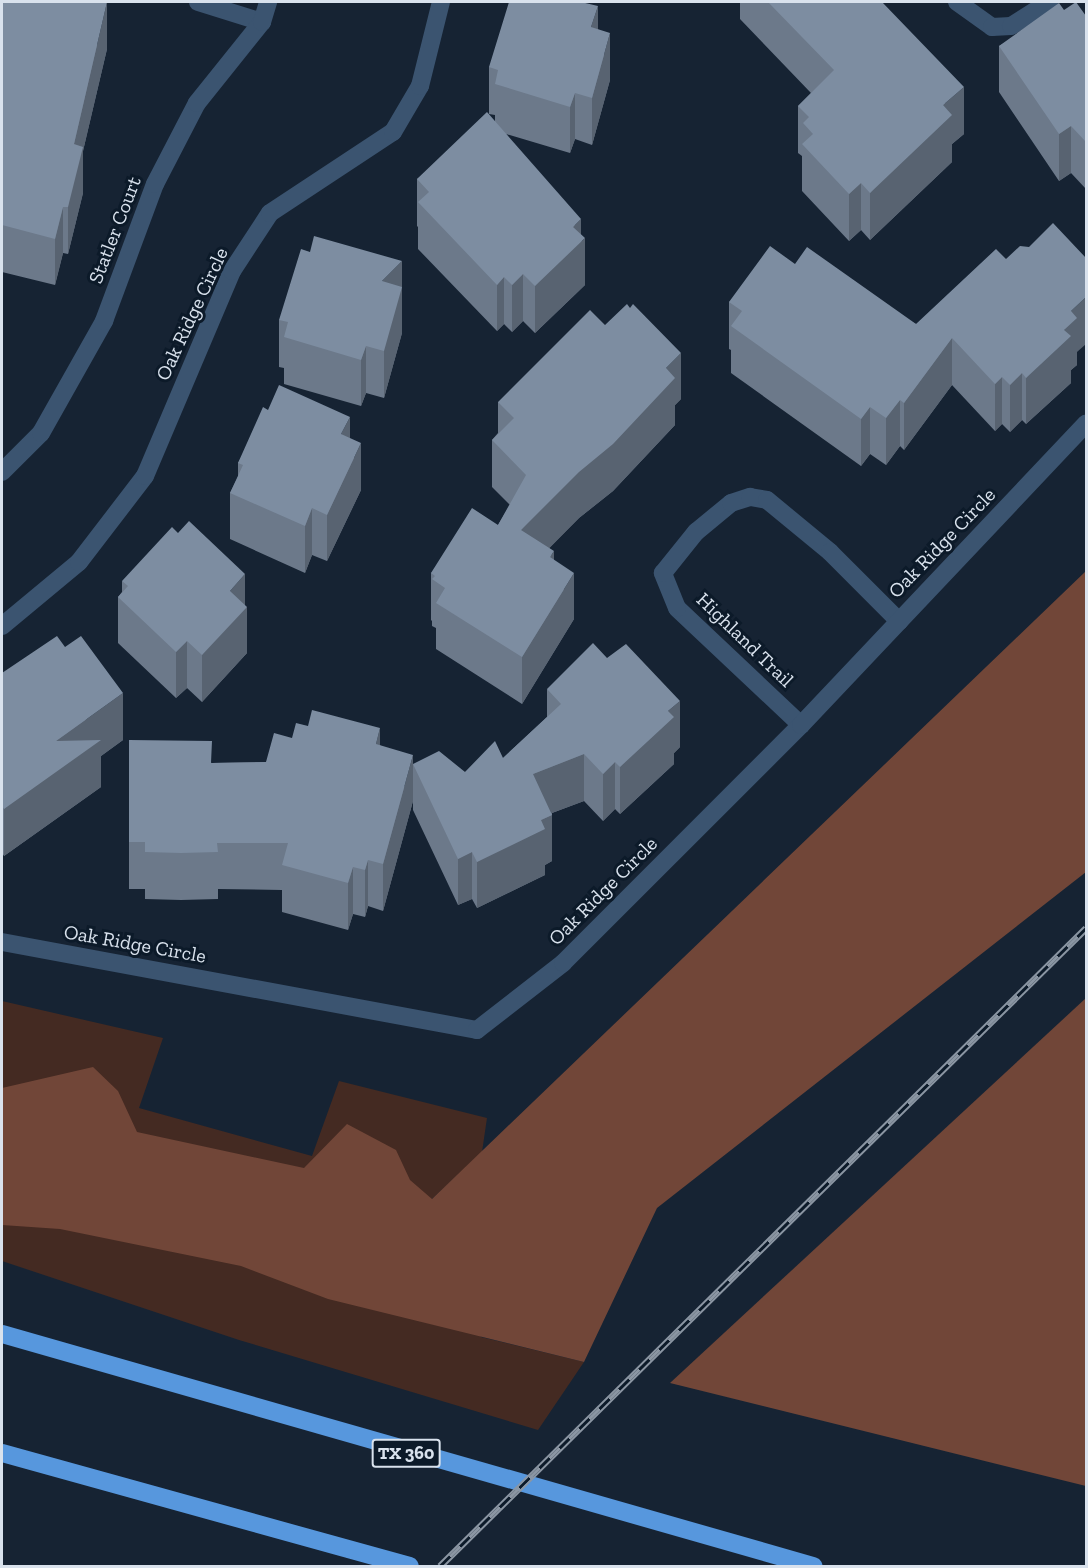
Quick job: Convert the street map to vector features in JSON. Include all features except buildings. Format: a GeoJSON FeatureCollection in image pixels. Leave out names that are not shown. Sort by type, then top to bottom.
{"type":"FeatureCollection","features":[{"type":"Feature","properties":{"kind":"highway","name":"TX 360"},"geometry":{"type":"LineString","coordinates":[[2,1335],[813,1566]]}},
{"type":"Feature","properties":{"kind":"highway"},"geometry":{"type":"LineString","coordinates":[[2,1453],[410,1566]]}},
{"type":"Feature","properties":{"kind":"street"},"geometry":{"type":"LineString","coordinates":[[198,2],[262,22]]}},
{"type":"Feature","properties":{"kind":"street","name":"Statler Court"},"geometry":{"type":"LineString","coordinates":[[2,472],[41,433],[104,321],[155,184],[197,103],[262,22],[268,2]]}},
{"type":"Feature","properties":{"kind":"street","name":"Oak Ridge Circle"},"geometry":{"type":"LineString","coordinates":[[2,626],[79,562],[145,477],[232,270],[270,213],[393,132],[420,86],[441,2]]}},
{"type":"Feature","properties":{"kind":"street"},"geometry":{"type":"LineString","coordinates":[[957,2],[964,11],[992,27],[1011,27],[1049,2]]}},
{"type":"Feature","properties":{"kind":"street","name":"Oak Ridge Circle"},"geometry":{"type":"LineString","coordinates":[[2,942],[477,1030],[563,963],[801,725],[1086,424]]}},
{"type":"Feature","properties":{"kind":"street","name":"Highland Trail"},"geometry":{"type":"LineString","coordinates":[[801,725],[677,608],[663,573],[696,532],[731,503],[750,497],[767,500],[830,552],[899,621]]}},
{"type":"Feature","properties":{"kind":"shaded area"},"geometry":{"type":"Polygon","coordinates":[[[1086,571],[1086,872],[657,1208],[584,1362],[328,1299],[241,1266],[60,1229],[2,1225],[2,1088],[93,1067],[118,1091],[137,1132],[304,1168],[347,1124],[396,1150],[410,1180],[432,1199],[1086,571]]]}},
{"type":"Feature","properties":{"kind":"shaded area"},"geometry":{"type":"Polygon","coordinates":[[[1086,998],[1086,1486],[670,1383],[1086,998]]]}},
{"type":"Feature","properties":{"kind":"shaded area"},"geometry":{"type":"Polygon","coordinates":[[[2,1001],[163,1038],[139,1108],[312,1156],[339,1081],[487,1118],[482,1152],[432,1199],[481,1337],[584,1362],[538,1430],[239,1340],[2,1261],[2,1001]]]}},
{"type":"Feature","properties":{"kind":"railway"},"geometry":{"type":"LineString","coordinates":[[440,1566],[1086,928]]}}]}
